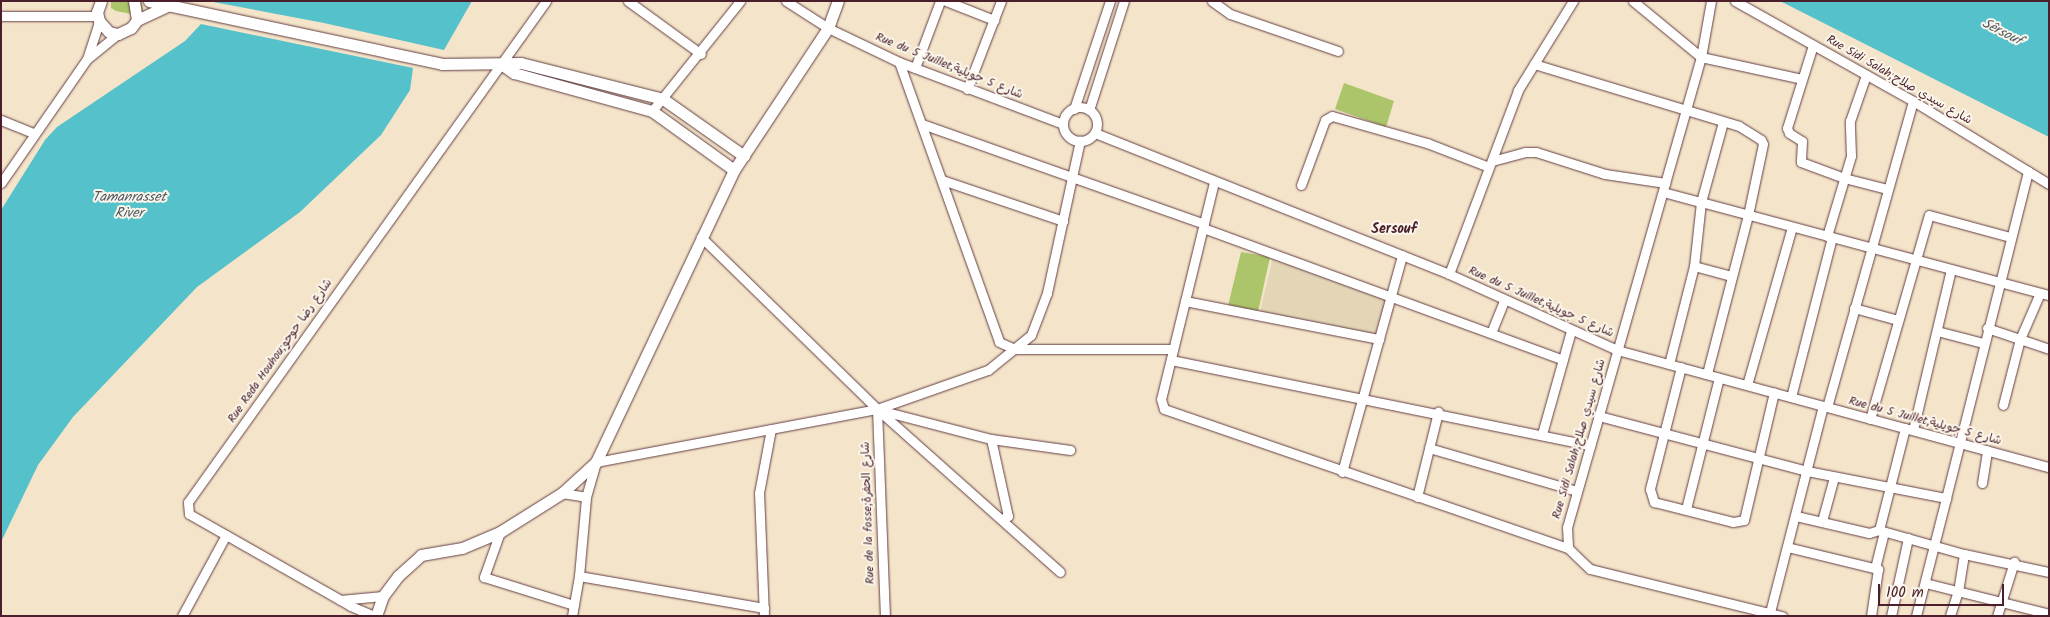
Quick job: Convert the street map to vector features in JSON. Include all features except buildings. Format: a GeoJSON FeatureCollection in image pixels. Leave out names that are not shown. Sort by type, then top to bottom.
{"type":"FeatureCollection","features":[{"type":"Feature","properties":{"kind":"main road"},"geometry":{"type":"LineString","coordinates":[[101,1],[98,19],[108,32],[118,34],[131,28],[137,20],[171,4]]}},
{"type":"Feature","properties":{"kind":"main road"},"geometry":{"type":"LineString","coordinates":[[134,1],[137,20]]}},
{"type":"Feature","properties":{"kind":"main road"},"geometry":{"type":"LineString","coordinates":[[148,1],[171,4],[442,64],[521,64],[662,99],[744,156]]}},
{"type":"Feature","properties":{"kind":"main road"},"geometry":{"type":"LineString","coordinates":[[375,616],[383,596],[404,567],[420,555],[462,548],[500,532],[562,494],[596,462],[734,170],[828,28],[838,1]]}},
{"type":"Feature","properties":{"kind":"main road"},"geometry":{"type":"LineString","coordinates":[[500,64],[514,73],[652,111],[734,170]]}},
{"type":"Feature","properties":{"kind":"street"},"geometry":{"type":"LineString","coordinates":[[500,64],[546,1]]}},
{"type":"Feature","properties":{"kind":"street"},"geometry":{"type":"LineString","coordinates":[[628,1],[701,54]]}},
{"type":"Feature","properties":{"kind":"street"},"geometry":{"type":"LineString","coordinates":[[652,111],[701,54],[740,1]]}},
{"type":"Feature","properties":{"kind":"street","name":"Rue du 5 Juillet,شارع 5 جويلية"},"geometry":{"type":"LineString","coordinates":[[786,1],[828,28],[899,62],[1063,124]]}},
{"type":"Feature","properties":{"kind":"street"},"geometry":{"type":"LineString","coordinates":[[914,68],[940,1]]}},
{"type":"Feature","properties":{"kind":"street"},"geometry":{"type":"LineString","coordinates":[[946,1],[994,20]]}},
{"type":"Feature","properties":{"kind":"street"},"geometry":{"type":"LineString","coordinates":[[967,89],[1001,1]]}},
{"type":"Feature","properties":{"kind":"street"},"geometry":{"type":"LineString","coordinates":[[1080,141],[1070,137],[1063,124],[1074,109],[1110,1]]}},
{"type":"Feature","properties":{"kind":"street"},"geometry":{"type":"LineString","coordinates":[[1089,110],[1124,1]]}},
{"type":"Feature","properties":{"kind":"street"},"geometry":{"type":"LineString","coordinates":[[1212,1],[1230,14],[1338,51]]}},
{"type":"Feature","properties":{"kind":"street"},"geometry":{"type":"LineString","coordinates":[[1449,274],[1518,90],[1573,1]]}},
{"type":"Feature","properties":{"kind":"street"},"geometry":{"type":"LineString","coordinates":[[1633,1],[1701,57],[1802,79]]}},
{"type":"Feature","properties":{"kind":"street","name":"Rue Sidi Salah;شارع سيدي صلاح"},"geometry":{"type":"LineString","coordinates":[[1568,548],[1567,527],[1686,112],[1701,57],[1711,1]]}},
{"type":"Feature","properties":{"kind":"street","name":"Rue Sidi Salah;شارع سيدي صلاح"},"geometry":{"type":"LineString","coordinates":[[1735,1],[1913,101],[2049,184]]}},
{"type":"Feature","properties":{"kind":"street"},"geometry":{"type":"LineString","coordinates":[[1,16],[98,19],[87,59]]}},
{"type":"Feature","properties":{"kind":"street"},"geometry":{"type":"LineString","coordinates":[[1,183],[87,59],[118,34]]}},
{"type":"Feature","properties":{"kind":"street"},"geometry":{"type":"LineString","coordinates":[[1813,45],[1802,79],[1789,133],[1802,141],[1801,162],[1844,178],[1887,189]]}},
{"type":"Feature","properties":{"kind":"street"},"geometry":{"type":"LineString","coordinates":[[899,62],[999,342],[1015,349],[1173,349]]}},
{"type":"Feature","properties":{"kind":"street","name":"Rue Reda Houhou;شارع رضا حوحو"},"geometry":{"type":"LineString","coordinates":[[375,616],[340,600],[189,514],[188,502],[500,64]]}},
{"type":"Feature","properties":{"kind":"street"},"geometry":{"type":"LineString","coordinates":[[1534,64],[1686,112],[1724,122],[1757,136],[1763,144],[1748,215],[1707,374]]}},
{"type":"Feature","properties":{"kind":"street"},"geometry":{"type":"LineString","coordinates":[[1791,397],[1850,156],[1850,120],[1866,75]]}},
{"type":"Feature","properties":{"kind":"street"},"geometry":{"type":"LineString","coordinates":[[1770,614],[1825,406],[1913,101]]}},
{"type":"Feature","properties":{"kind":"street"},"geometry":{"type":"LineString","coordinates":[[572,616],[579,576],[586,498],[596,462],[877,409],[988,370],[1031,335],[1039,319],[1080,141],[1095,133],[1096,118],[1089,110],[1074,109]]}},
{"type":"Feature","properties":{"kind":"street"},"geometry":{"type":"LineString","coordinates":[[1301,185],[1325,120],[1332,116],[1427,143],[1490,164],[1525,152],[1536,152],[1605,174],[1664,188],[1701,202],[2045,294],[2020,339],[2002,405]]}},
{"type":"Feature","properties":{"kind":"street"},"geometry":{"type":"LineString","coordinates":[[1,120],[34,133]]}},
{"type":"Feature","properties":{"kind":"street"},"geometry":{"type":"LineString","coordinates":[[1669,364],[1694,266],[1701,202],[1724,122]]}},
{"type":"Feature","properties":{"kind":"street"},"geometry":{"type":"LineString","coordinates":[[922,124],[1072,176],[1390,297],[1563,360]]}},
{"type":"Feature","properties":{"kind":"street","name":"Rue du 5 Juillet,شارع 5 جويلية"},"geometry":{"type":"LineString","coordinates":[[1095,133],[1449,274],[1571,331],[1618,350],[2049,467]]}},
{"type":"Feature","properties":{"kind":"street"},"geometry":{"type":"LineString","coordinates":[[1916,616],[1935,546],[1958,442],[2028,171]]}},
{"type":"Feature","properties":{"kind":"street"},"geometry":{"type":"LineString","coordinates":[[942,180],[1063,221]]}},
{"type":"Feature","properties":{"kind":"street"},"geometry":{"type":"LineString","coordinates":[[1214,182],[1161,399],[1164,409],[1342,472],[1568,548],[1590,569],[1782,616]]}},
{"type":"Feature","properties":{"kind":"street"},"geometry":{"type":"LineString","coordinates":[[1870,419],[1927,217],[1931,214],[2010,237]]}},
{"type":"Feature","properties":{"kind":"street"},"geometry":{"type":"LineString","coordinates":[[1747,385],[1792,227]]}},
{"type":"Feature","properties":{"kind":"street"},"geometry":{"type":"LineString","coordinates":[[701,237],[877,409],[1060,572]]}},
{"type":"Feature","properties":{"kind":"street"},"geometry":{"type":"LineString","coordinates":[[1342,472],[1402,255]]}},
{"type":"Feature","properties":{"kind":"street"},"geometry":{"type":"LineString","coordinates":[[1694,266],[1732,276]]}},
{"type":"Feature","properties":{"kind":"street"},"geometry":{"type":"LineString","coordinates":[[1875,568],[1889,489],[1909,429],[1937,331],[1951,269]]}},
{"type":"Feature","properties":{"kind":"street"},"geometry":{"type":"LineString","coordinates":[[1491,333],[1504,300]]}},
{"type":"Feature","properties":{"kind":"street"},"geometry":{"type":"LineString","coordinates":[[1185,301],[1378,340]]}},
{"type":"Feature","properties":{"kind":"street"},"geometry":{"type":"LineString","coordinates":[[1854,308],[1898,320]]}},
{"type":"Feature","properties":{"kind":"street"},"geometry":{"type":"LineString","coordinates":[[1987,328],[2049,349]]}},
{"type":"Feature","properties":{"kind":"street"},"geometry":{"type":"LineString","coordinates":[[1542,434],[1571,331]]}},
{"type":"Feature","properties":{"kind":"street"},"geometry":{"type":"LineString","coordinates":[[1937,331],[1983,343]]}},
{"type":"Feature","properties":{"kind":"street"},"geometry":{"type":"LineString","coordinates":[[1171,360],[1438,412],[1590,445]]}},
{"type":"Feature","properties":{"kind":"street"},"geometry":{"type":"LineString","coordinates":[[1681,367],[1650,497],[1654,502],[1732,522],[1744,520],[1757,456],[1774,392]]}},
{"type":"Feature","properties":{"kind":"street"},"geometry":{"type":"LineString","coordinates":[[1686,509],[1719,378]]}},
{"type":"Feature","properties":{"kind":"street"},"geometry":{"type":"LineString","coordinates":[[877,409],[991,439],[1070,450]]}},
{"type":"Feature","properties":{"kind":"street","name":"Rue de la fosse;شارع الحفرة"},"geometry":{"type":"LineString","coordinates":[[877,409],[885,616]]}},
{"type":"Feature","properties":{"kind":"street"},"geometry":{"type":"LineString","coordinates":[[1417,497],[1438,412]]}},
{"type":"Feature","properties":{"kind":"street"},"geometry":{"type":"LineString","coordinates":[[1599,416],[1757,456],[1807,471],[1889,489],[1946,498]]}},
{"type":"Feature","properties":{"kind":"street"},"geometry":{"type":"LineString","coordinates":[[579,576],[764,612],[759,493],[771,429]]}},
{"type":"Feature","properties":{"kind":"street"},"geometry":{"type":"LineString","coordinates":[[991,439],[1008,516],[1002,520]]}},
{"type":"Feature","properties":{"kind":"street"},"geometry":{"type":"LineString","coordinates":[[1429,448],[1577,491]]}},
{"type":"Feature","properties":{"kind":"street"},"geometry":{"type":"LineString","coordinates":[[1982,483],[1987,450]]}},
{"type":"Feature","properties":{"kind":"street"},"geometry":{"type":"LineString","coordinates":[[1822,521],[1834,477]]}},
{"type":"Feature","properties":{"kind":"street"},"geometry":{"type":"LineString","coordinates":[[562,494],[586,498]]}},
{"type":"Feature","properties":{"kind":"street"},"geometry":{"type":"LineString","coordinates":[[1796,516],[1869,534],[1882,531],[1964,554],[2014,562],[2049,572]]}},
{"type":"Feature","properties":{"kind":"street"},"geometry":{"type":"LineString","coordinates":[[500,532],[484,577],[574,605]]}},
{"type":"Feature","properties":{"kind":"street"},"geometry":{"type":"LineString","coordinates":[[182,616],[226,535]]}},
{"type":"Feature","properties":{"kind":"street"},"geometry":{"type":"LineString","coordinates":[[1891,616],[1908,538]]}},
{"type":"Feature","properties":{"kind":"street"},"geometry":{"type":"LineString","coordinates":[[1788,547],[1875,568],[1879,571],[1871,616]]}},
{"type":"Feature","properties":{"kind":"street"},"geometry":{"type":"LineString","coordinates":[[1950,616],[1958,591],[1964,554]]}},
{"type":"Feature","properties":{"kind":"street"},"geometry":{"type":"LineString","coordinates":[[1997,616],[2014,562]]}},
{"type":"Feature","properties":{"kind":"street"},"geometry":{"type":"LineString","coordinates":[[1925,583],[2049,614]]}},
{"type":"Feature","properties":{"kind":"street"},"geometry":{"type":"LineString","coordinates":[[340,600],[383,596]]}},
{"type":"Feature","properties":{"kind":"shaded area"},"geometry":{"type":"Polygon","coordinates":[[[1273,257],[1387,298],[1377,336],[1260,312],[1273,257]]]}},
{"type":"Feature","properties":{"kind":"green space"},"geometry":{"type":"Polygon","coordinates":[[[111,1],[141,1],[143,9],[137,15],[116,11],[111,8],[111,1]]]}},
{"type":"Feature","properties":{"kind":"green space"},"geometry":{"type":"Polygon","coordinates":[[[1344,83],[1394,101],[1386,127],[1335,109],[1344,83]]]}},
{"type":"Feature","properties":{"kind":"green space"},"geometry":{"type":"Polygon","coordinates":[[[1241,252],[1270,257],[1258,312],[1228,306],[1241,252]]]}},
{"type":"Feature","properties":{"kind":"water"},"geometry":{"type":"Polygon","coordinates":[[[208,1],[472,1],[444,50],[324,23],[208,1]]]}},
{"type":"Feature","properties":{"kind":"water","name":"Sêrsouf"},"geometry":{"type":"Polygon","coordinates":[[[1780,1],[2049,1],[2049,137],[1780,1]]]}},
{"type":"Feature","properties":{"kind":"water","name":"Tamanrasset River"},"geometry":{"type":"Polygon","coordinates":[[[201,24],[413,68],[410,90],[381,135],[300,212],[197,287],[73,417],[38,465],[1,542],[1,210],[45,140],[57,127],[185,41],[201,24]]]}},
{"type":"Feature","properties":{"kind":"district","name":"Sersouf"},"geometry":{"type":"Point","coordinates":[1394,229]}}]}
